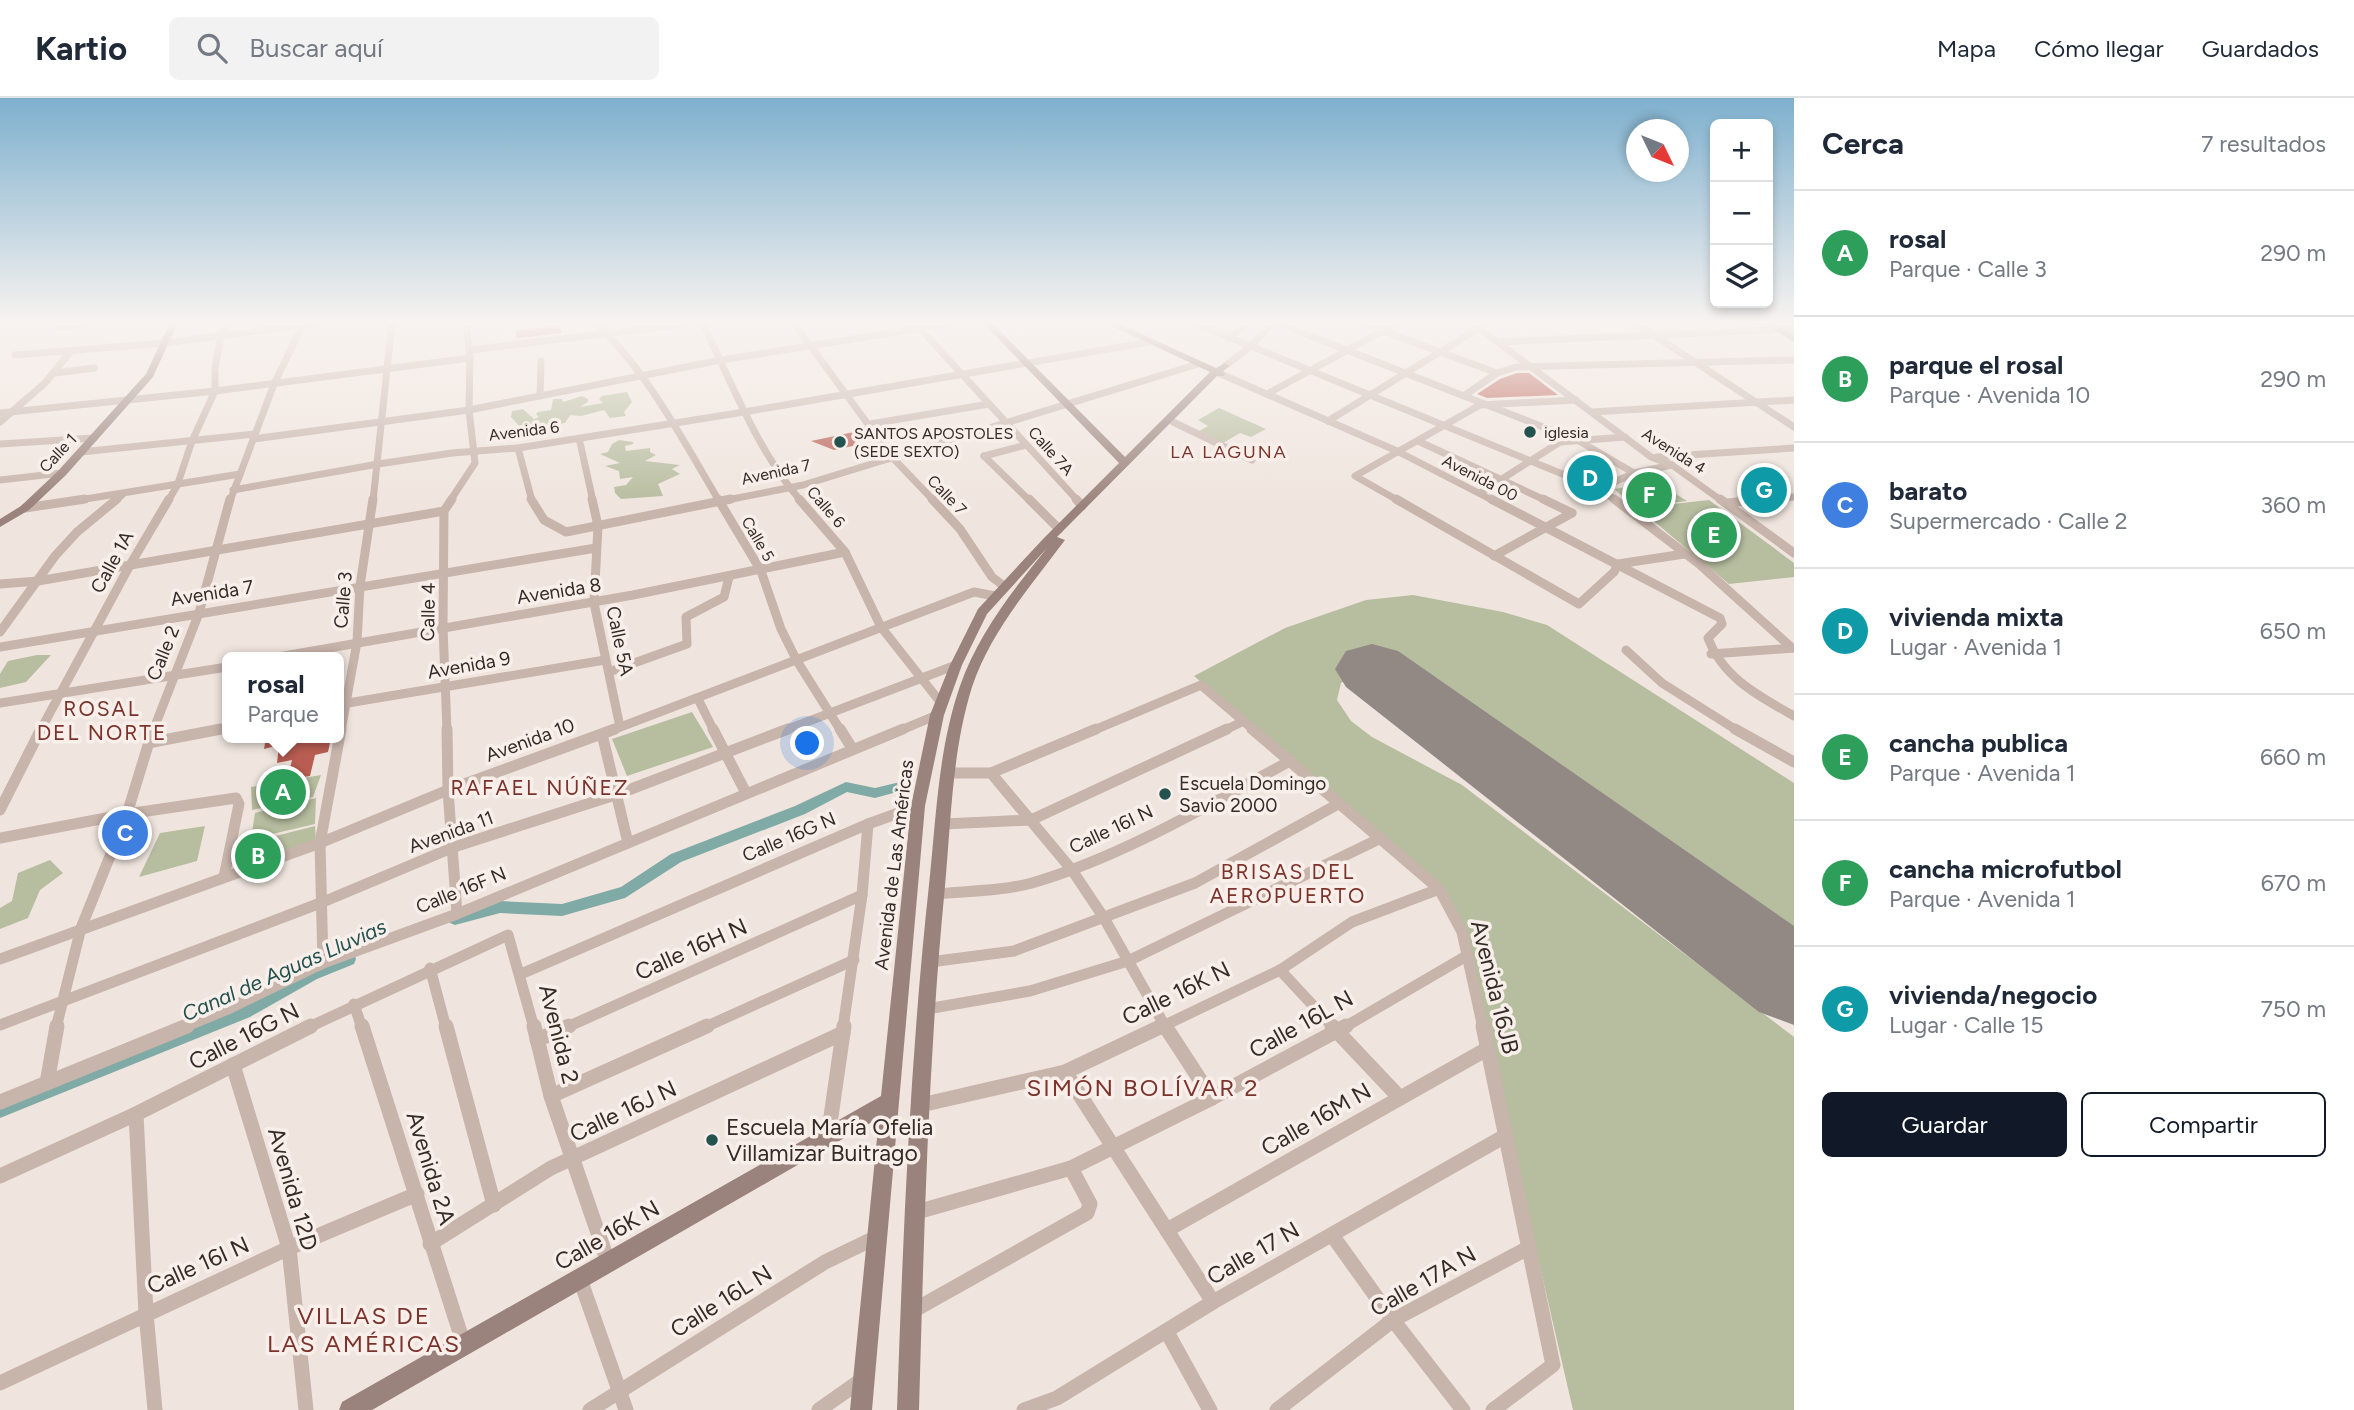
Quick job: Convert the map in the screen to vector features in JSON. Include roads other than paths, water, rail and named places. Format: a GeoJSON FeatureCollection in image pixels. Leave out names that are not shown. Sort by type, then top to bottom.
{"type":"FeatureCollection","features":[{"type":"Feature","properties":{"kind":"main road","name":"Calle 1"},"geometry":{"type":"LineString","coordinates":[[0,524],[26,508],[62,473],[142,383]]}},
{"type":"Feature","properties":{"kind":"main road"},"geometry":{"type":"LineString","coordinates":[[1046,383],[1125,463]]}},
{"type":"Feature","properties":{"kind":"main road","name":"Avenida de Las Américas"},"geometry":{"type":"LineString","coordinates":[[861,1410],[918,806],[939,709],[956,665],[982,612],[1059,529],[1207,383]]}},
{"type":"Feature","properties":{"kind":"main road"},"geometry":{"type":"LineString","coordinates":[[908,1410],[930,962],[947,778],[956,722],[967,684],[1000,615],[1066,532],[1209,383]]}},
{"type":"Feature","properties":{"kind":"main road"},"geometry":{"type":"LineString","coordinates":[[922,783],[934,787],[947,778]]}},
{"type":"Feature","properties":{"kind":"main road"},"geometry":{"type":"LineString","coordinates":[[918,806],[931,802],[945,807]]}},
{"type":"Feature","properties":{"kind":"main road","name":"Calle 16K N"},"geometry":{"type":"LineString","coordinates":[[350,1410],[889,1102]]}},
{"type":"Feature","properties":{"kind":"street"},"geometry":{"type":"LineString","coordinates":[[0,422],[43,383]]}},
{"type":"Feature","properties":{"kind":"street","name":"Calle 1A"},"geometry":{"type":"LineString","coordinates":[[0,810],[58,695],[177,486],[192,441],[215,391],[215,383]]}},
{"type":"Feature","properties":{"kind":"street"},"geometry":{"type":"LineString","coordinates":[[0,414],[280,383]]}},
{"type":"Feature","properties":{"kind":"street","name":"Calle 3"},"geometry":{"type":"LineString","coordinates":[[344,696],[357,642],[360,586],[378,464],[386,383]]}},
{"type":"Feature","properties":{"kind":"street"},"geometry":{"type":"LineString","coordinates":[[0,584],[38,581],[444,511],[475,463],[475,451],[471,449],[469,383]]}},
{"type":"Feature","properties":{"kind":"street"},"geometry":{"type":"LineString","coordinates":[[540,383],[540,396]]}},
{"type":"Feature","properties":{"kind":"street"},"geometry":{"type":"LineString","coordinates":[[81,452],[382,424],[607,383]]}},
{"type":"Feature","properties":{"kind":"street","name":"Calle 5"},"geometry":{"type":"LineString","coordinates":[[644,383],[673,424],[761,571],[781,629],[797,661],[852,748]]}},
{"type":"Feature","properties":{"kind":"street","name":"Calle 6"},"geometry":{"type":"LineString","coordinates":[[729,383],[788,488],[845,552],[881,627],[919,677],[939,709]]}},
{"type":"Feature","properties":{"kind":"street","name":"Calle 7"},"geometry":{"type":"LineString","coordinates":[[839,383],[892,457],[960,529],[1000,591]]}},
{"type":"Feature","properties":{"kind":"street","name":"Avenida 6"},"geometry":{"type":"LineString","coordinates":[[233,490],[378,464],[518,448],[673,424],[903,383]]}},
{"type":"Feature","properties":{"kind":"street","name":"Calle 7A"},"geometry":{"type":"LineString","coordinates":[[970,383],[1082,506]]}},
{"type":"Feature","properties":{"kind":"street","name":"Avenida 7"},"geometry":{"type":"LineString","coordinates":[[518,448],[538,518],[555,530],[566,532],[719,499],[788,488],[1139,383]]}},
{"type":"Feature","properties":{"kind":"street","name":"Avenida 00"},"geometry":{"type":"LineString","coordinates":[[1245,383],[1397,451],[1720,618],[1722,624],[1708,638],[1711,654]]}},
{"type":"Feature","properties":{"kind":"street"},"geometry":{"type":"LineString","coordinates":[[1267,394],[1285,383]]}},
{"type":"Feature","properties":{"kind":"street"},"geometry":{"type":"LineString","coordinates":[[1338,383],[1599,489],[1628,508],[1793,648]]}},
{"type":"Feature","properties":{"kind":"street"},"geometry":{"type":"LineString","coordinates":[[1328,421],[1388,383]]}},
{"type":"Feature","properties":{"kind":"street"},"geometry":{"type":"LineString","coordinates":[[1435,383],[1579,441],[1634,473]]}},
{"type":"Feature","properties":{"kind":"street"},"geometry":{"type":"LineString","coordinates":[[1465,395],[1482,383]]}},
{"type":"Feature","properties":{"kind":"street","name":"Avenida 4"},"geometry":{"type":"LineString","coordinates":[[1554,383],[1651,457],[1672,465],[1792,550]]}},
{"type":"Feature","properties":{"kind":"street"},"geometry":{"type":"LineString","coordinates":[[1726,383],[1794,427]]}},
{"type":"Feature","properties":{"kind":"street","name":"Calle 2"},"geometry":{"type":"LineString","coordinates":[[47,1083],[61,1001],[81,928],[127,814],[148,743],[200,613],[233,490],[274,384]]}},
{"type":"Feature","properties":{"kind":"street"},"geometry":{"type":"LineString","coordinates":[[1576,400],[1476,406],[1355,476],[1579,604],[1614,572],[1618,564],[1684,554]]}},
{"type":"Feature","properties":{"kind":"street"},"geometry":{"type":"LineString","coordinates":[[1592,412],[1794,400]]}},
{"type":"Feature","properties":{"kind":"street"},"geometry":{"type":"LineString","coordinates":[[870,424],[989,404]]}},
{"type":"Feature","properties":{"kind":"street"},"geometry":{"type":"LineString","coordinates":[[1173,422],[1252,460]]}},
{"type":"Feature","properties":{"kind":"street"},"geometry":{"type":"LineString","coordinates":[[1480,493],[1560,442],[1625,437]]}},
{"type":"Feature","properties":{"kind":"street"},"geometry":{"type":"LineString","coordinates":[[0,444],[94,438]]}},
{"type":"Feature","properties":{"kind":"street","name":"Calle 5A"},"geometry":{"type":"LineString","coordinates":[[579,438],[598,526],[594,603],[620,727]]}},
{"type":"Feature","properties":{"kind":"street"},"geometry":{"type":"LineString","coordinates":[[1418,441],[1572,513],[1494,556]]}},
{"type":"Feature","properties":{"kind":"street"},"geometry":{"type":"LineString","coordinates":[[1026,445],[985,456],[1059,529]]}},
{"type":"Feature","properties":{"kind":"street"},"geometry":{"type":"LineString","coordinates":[[1651,457],[1794,448]]}},
{"type":"Feature","properties":{"kind":"street"},"geometry":{"type":"LineString","coordinates":[[1599,489],[1634,473],[1672,465]]}},
{"type":"Feature","properties":{"kind":"street"},"geometry":{"type":"LineString","coordinates":[[0,480],[62,473]]}},
{"type":"Feature","properties":{"kind":"street"},"geometry":{"type":"LineString","coordinates":[[26,508],[240,474]]}},
{"type":"Feature","properties":{"kind":"street"},"geometry":{"type":"LineString","coordinates":[[0,632],[55,556],[77,532],[124,494]]}},
{"type":"Feature","properties":{"kind":"street"},"geometry":{"type":"LineString","coordinates":[[1727,503],[1794,497]]}},
{"type":"Feature","properties":{"kind":"street","name":"Calle 4"},"geometry":{"type":"LineString","coordinates":[[444,511],[446,573],[443,627],[447,686],[448,789],[457,914]]}},
{"type":"Feature","properties":{"kind":"street","name":"Avenida 7"},"geometry":{"type":"LineString","coordinates":[[0,647],[596,548]]}},
{"type":"Feature","properties":{"kind":"street","name":"Avenida 8"},"geometry":{"type":"LineString","coordinates":[[304,652],[594,603],[845,552]]}},
{"type":"Feature","properties":{"kind":"street"},"geometry":{"type":"LineString","coordinates":[[609,672],[687,644],[686,617],[724,597],[729,577]]}},
{"type":"Feature","properties":{"kind":"street","name":"Avenida 10"},"geometry":{"type":"LineString","coordinates":[[0,959],[320,842],[448,789],[698,699],[974,592],[1000,591]]}},
{"type":"Feature","properties":{"kind":"street"},"geometry":{"type":"LineString","coordinates":[[1711,654],[1793,648]]}},
{"type":"Feature","properties":{"kind":"street"},"geometry":{"type":"LineString","coordinates":[[1626,650],[1638,664],[1694,704],[1794,762]]}},
{"type":"Feature","properties":{"kind":"street"},"geometry":{"type":"LineString","coordinates":[[1711,654],[1755,693],[1794,716]]}},
{"type":"Feature","properties":{"kind":"street","name":"Avenida 9"},"geometry":{"type":"LineString","coordinates":[[344,704],[605,660]]}},
{"type":"Feature","properties":{"kind":"street","name":"Avenida 11"},"geometry":{"type":"LineString","coordinates":[[0,1025],[323,902],[454,847],[618,794],[956,665]]}},
{"type":"Feature","properties":{"kind":"street"},"geometry":{"type":"LineString","coordinates":[[0,703],[222,668]]}},
{"type":"Feature","properties":{"kind":"street","name":"Avenida 16JB"},"geometry":{"type":"LineString","coordinates":[[991,773],[1201,685],[1439,889],[1462,932],[1468,955],[1553,1365],[1493,1410]]}},
{"type":"Feature","properties":{"kind":"street"},"geometry":{"type":"LineString","coordinates":[[698,699],[746,793]]}},
{"type":"Feature","properties":{"kind":"street","name":"Calle 16F N"},"geometry":{"type":"LineString","coordinates":[[0,1102],[239,1004],[323,962],[457,914],[939,709]]}},
{"type":"Feature","properties":{"kind":"street"},"geometry":{"type":"LineString","coordinates":[[944,824],[1031,820],[1244,721]]}},
{"type":"Feature","properties":{"kind":"street"},"geometry":{"type":"LineString","coordinates":[[148,743],[222,728]]}},
{"type":"Feature","properties":{"kind":"street"},"geometry":{"type":"LineString","coordinates":[[602,734],[628,843]]}},
{"type":"Feature","properties":{"kind":"street","name":"Calle 3"},"geometry":{"type":"LineString","coordinates":[[323,962],[320,842],[336,743]]}},
{"type":"Feature","properties":{"kind":"street","name":"Calle 16I N"},"geometry":{"type":"LineString","coordinates":[[936,894],[1029,884],[1072,870],[1199,810],[1290,761]]}},
{"type":"Feature","properties":{"kind":"street"},"geometry":{"type":"LineString","coordinates":[[947,778],[991,773],[1031,820],[1072,870],[1104,918],[1165,1026],[1212,1098]]}},
{"type":"Feature","properties":{"kind":"street"},"geometry":{"type":"LineString","coordinates":[[0,838],[127,814],[236,798],[239,804],[224,877]]}},
{"type":"Feature","properties":{"kind":"street"},"geometry":{"type":"LineString","coordinates":[[930,962],[1014,951],[1195,883],[1340,803]]}},
{"type":"Feature","properties":{"kind":"street","name":"Calle 16G N"},"geometry":{"type":"LineString","coordinates":[[522,974],[868,824],[918,806]]}},
{"type":"Feature","properties":{"kind":"street"},"geometry":{"type":"LineString","coordinates":[[828,1136],[854,960],[868,824]]}},
{"type":"Feature","properties":{"kind":"street"},"geometry":{"type":"LineString","coordinates":[[927,1009],[1030,991],[1128,961],[1381,838]]}},
{"type":"Feature","properties":{"kind":"street","name":"Calle 16K N"},"geometry":{"type":"LineString","coordinates":[[921,1105],[1065,1072],[1280,970],[1352,922],[1439,889]]}},
{"type":"Feature","properties":{"kind":"street","name":"Calle 16H N"},"geometry":{"type":"LineString","coordinates":[[537,1040],[862,895]]}},
{"type":"Feature","properties":{"kind":"street","name":"Calle 16G N"},"geometry":{"type":"LineString","coordinates":[[0,1176],[136,1115],[354,1004],[508,935]]}},
{"type":"Feature","properties":{"kind":"street","name":"Avenida 2"},"geometry":{"type":"LineString","coordinates":[[508,935],[522,974],[551,1096],[608,1262]]}},
{"type":"Feature","properties":{"kind":"street","name":"Calle 16L N"},"geometry":{"type":"LineString","coordinates":[[917,1212],[1071,1168],[1212,1098],[1337,1031],[1468,955]]}},
{"type":"Feature","properties":{"kind":"street"},"geometry":{"type":"LineString","coordinates":[[551,1096],[854,960]]}},
{"type":"Feature","properties":{"kind":"street"},"geometry":{"type":"LineString","coordinates":[[430,968],[494,1205]]}},
{"type":"Feature","properties":{"kind":"street"},"geometry":{"type":"LineString","coordinates":[[1280,970],[1400,1098]]}},
{"type":"Feature","properties":{"kind":"street","name":"Avenida 2A"},"geometry":{"type":"LineString","coordinates":[[354,1004],[464,1345]]}},
{"type":"Feature","properties":{"kind":"street","name":"Calle 16J N"},"geometry":{"type":"LineString","coordinates":[[430,1244],[551,1168],[843,1033]]}},
{"type":"Feature","properties":{"kind":"street","name":"Calle 16M N"},"geometry":{"type":"LineString","coordinates":[[1167,1230],[1487,1049]]}},
{"type":"Feature","properties":{"kind":"street","name":"Avenida 12D"},"geometry":{"type":"LineString","coordinates":[[233,1065],[289,1248],[306,1410]]}},
{"type":"Feature","properties":{"kind":"street"},"geometry":{"type":"LineString","coordinates":[[1065,1072],[1213,1302]]}},
{"type":"Feature","properties":{"kind":"street"},"geometry":{"type":"LineString","coordinates":[[136,1115],[146,1313],[155,1410]]}},
{"type":"Feature","properties":{"kind":"street","name":"Calle 17 N"},"geometry":{"type":"LineString","coordinates":[[1024,1410],[1059,1404],[1213,1302],[1505,1136]]}},
{"type":"Feature","properties":{"kind":"street"},"geometry":{"type":"LineString","coordinates":[[911,1312],[1087,1213],[1090,1204],[1071,1168]]}},
{"type":"Feature","properties":{"kind":"street","name":"Calle 16I N"},"geometry":{"type":"LineString","coordinates":[[0,1383],[289,1248],[417,1194]]}},
{"type":"Feature","properties":{"kind":"street"},"geometry":{"type":"LineString","coordinates":[[1332,1235],[1393,1320],[1463,1410]]}},
{"type":"Feature","properties":{"kind":"street","name":"Calle 16L N"},"geometry":{"type":"LineString","coordinates":[[590,1410],[825,1262],[879,1236]]}},
{"type":"Feature","properties":{"kind":"street","name":"Calle 17A N"},"geometry":{"type":"LineString","coordinates":[[1277,1410],[1393,1320],[1528,1248]]}},
{"type":"Feature","properties":{"kind":"street"},"geometry":{"type":"LineString","coordinates":[[580,1279],[626,1410]]}},
{"type":"Feature","properties":{"kind":"street"},"geometry":{"type":"LineString","coordinates":[[1167,1332],[1210,1410]]}},
{"type":"Feature","properties":{"kind":"street"},"geometry":{"type":"LineString","coordinates":[[819,1410],[863,1379]]}},
{"type":"Feature","properties":{"kind":"waterway","name":"Canal de Aguas Lluvias"},"geometry":{"type":"LineString","coordinates":[[455,919],[500,907],[562,910],[625,892],[676,858],[800,810],[846,787],[875,793],[900,787]]}},
{"type":"Feature","properties":{"kind":"waterway","name":"Canal de Aguas Lluvias"},"geometry":{"type":"LineString","coordinates":[[0,1110],[245,1012],[312,974],[349,959]]}},
{"type":"Feature","properties":{"kind":"place","name":"iglesia"},"geometry":{"type":"Point","coordinates":[1530,432]}},
{"type":"Feature","properties":{"kind":"place","name":"SANTOS APOSTOLES (SEDE SEXTO)"},"geometry":{"type":"Point","coordinates":[840,442]}},
{"type":"Feature","properties":{"kind":"place","name":"vivienda mixta"},"geometry":{"type":"Point","coordinates":[1590,478]}},
{"type":"Feature","properties":{"kind":"place","name":"vivienda/negocio"},"geometry":{"type":"Point","coordinates":[1764,490]}},
{"type":"Feature","properties":{"kind":"place","name":"cancha microfutbol"},"geometry":{"type":"Point","coordinates":[1649,495]}},
{"type":"Feature","properties":{"kind":"place","name":"cancha publica"},"geometry":{"type":"Point","coordinates":[1714,535]}},
{"type":"Feature","properties":{"kind":"place","name":"rosal"},"geometry":{"type":"Point","coordinates":[283,792]}},
{"type":"Feature","properties":{"kind":"place","name":"Escuela Domingo Savio 2000"},"geometry":{"type":"Point","coordinates":[1165,794]}},
{"type":"Feature","properties":{"kind":"place","name":"barato"},"geometry":{"type":"Point","coordinates":[125,833]}},
{"type":"Feature","properties":{"kind":"place","name":"parque el rosal"},"geometry":{"type":"Point","coordinates":[258,856]}},
{"type":"Feature","properties":{"kind":"place","name":"Escuela María Ofelia Villamizar Buitrago"},"geometry":{"type":"Point","coordinates":[712,1140]}},
{"type":"Feature","properties":{"kind":"district","name":"LA LAGUNA"},"geometry":{"type":"Point","coordinates":[1229,452]}},
{"type":"Feature","properties":{"kind":"district","name":"ROSAL DEL NORTE"},"geometry":{"type":"Point","coordinates":[102,720]}},
{"type":"Feature","properties":{"kind":"district","name":"RAFAEL NÚÑEZ"},"geometry":{"type":"Point","coordinates":[540,787]}},
{"type":"Feature","properties":{"kind":"district","name":"BRISAS DEL AEROPUERTO"},"geometry":{"type":"Point","coordinates":[1288,883]}},
{"type":"Feature","properties":{"kind":"district","name":"SIMÓN BOLÍVAR 2"},"geometry":{"type":"Point","coordinates":[1143,1087]}},
{"type":"Feature","properties":{"kind":"district","name":"VILLAS DE LAS AMÉRICAS"},"geometry":{"type":"Point","coordinates":[364,1329]}}]}
